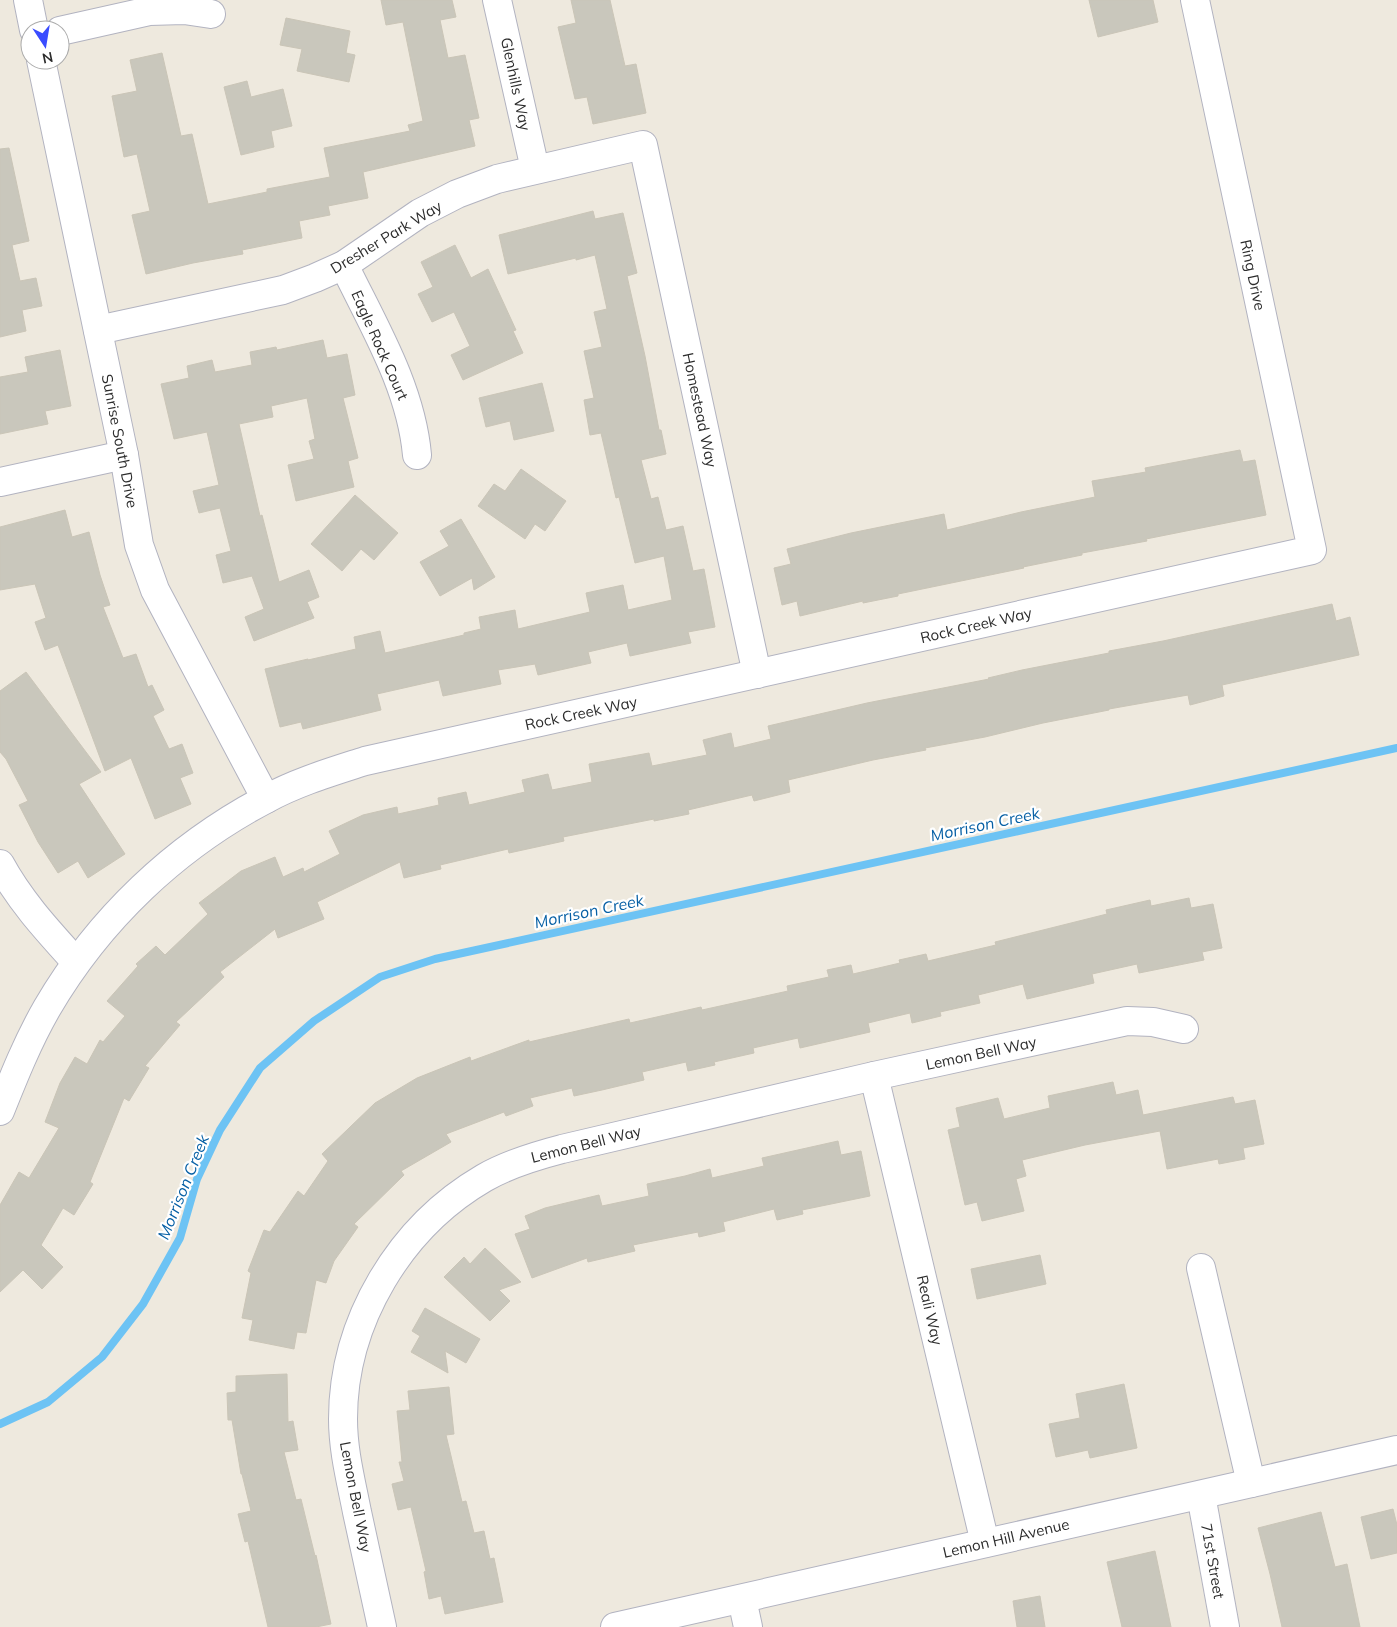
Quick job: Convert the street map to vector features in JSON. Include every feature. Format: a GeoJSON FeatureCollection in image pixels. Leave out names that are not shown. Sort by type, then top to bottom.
{"type":"FeatureCollection","features":[{"type":"Feature","properties":{"kind":"street"},"geometry":{"type":"LineString","coordinates":[[28,0],[32,20]]}},
{"type":"Feature","properties":{"kind":"street","name":"Glenhills Way"},"geometry":{"type":"LineString","coordinates":[[498,0],[535,169]]}},
{"type":"Feature","properties":{"kind":"street","name":"Ring Drive"},"geometry":{"type":"LineString","coordinates":[[1194,0],[1312,550]]}},
{"type":"Feature","properties":{"kind":"street"},"geometry":{"type":"LineString","coordinates":[[70,29],[149,11],[184,10],[211,14]]}},
{"type":"Feature","properties":{"kind":"street","name":"Sunrise South Drive"},"geometry":{"type":"LineString","coordinates":[[43,70],[124,455],[140,545],[156,590],[266,799]]}},
{"type":"Feature","properties":{"kind":"street","name":"Dresher Park Way"},"geometry":{"type":"LineString","coordinates":[[98,330],[282,290],[344,265],[420,213],[457,194],[497,179],[643,145]]}},
{"type":"Feature","properties":{"kind":"street","name":"Homestead Way"},"geometry":{"type":"LineString","coordinates":[[643,145],[758,674]]}},
{"type":"Feature","properties":{"kind":"street","name":"Eagle Rock Court"},"geometry":{"type":"LineString","coordinates":[[344,265],[395,371],[407,405],[417,455]]}},
{"type":"Feature","properties":{"kind":"street"},"geometry":{"type":"LineString","coordinates":[[0,482],[124,455]]}},
{"type":"Feature","properties":{"kind":"street","name":"Rock Creek Way"},"geometry":{"type":"LineString","coordinates":[[0,1111],[22,1058],[46,1009],[76,962],[130,899],[170,862],[214,829],[266,799],[304,782],[365,761],[1312,550]]}},
{"type":"Feature","properties":{"kind":"street"},"geometry":{"type":"LineString","coordinates":[[0,864],[9,881],[35,916],[76,962]]}},
{"type":"Feature","properties":{"kind":"street","name":"Lemon Bell Way"},"geometry":{"type":"LineString","coordinates":[[382,1627],[345,1457],[343,1418],[347,1374],[359,1327],[375,1292],[395,1259],[423,1225],[452,1200],[485,1178],[524,1159],[874,1076],[1127,1021],[1153,1022],[1184,1030]]}},
{"type":"Feature","properties":{"kind":"street","name":"Reali Way"},"geometry":{"type":"LineString","coordinates":[[874,1076],[985,1543]]}},
{"type":"Feature","properties":{"kind":"street"},"geometry":{"type":"LineString","coordinates":[[1200,1268],[1251,1483]]}},
{"type":"Feature","properties":{"kind":"street","name":"Lemon Hill Avenue"},"geometry":{"type":"LineString","coordinates":[[615,1627],[1397,1450]]}},
{"type":"Feature","properties":{"kind":"street","name":"71st Street"},"geometry":{"type":"LineString","coordinates":[[1201,1495],[1226,1627]]}},
{"type":"Feature","properties":{"kind":"street"},"geometry":{"type":"LineString","coordinates":[[742,1599],[748,1627]]}},
{"type":"Feature","properties":{"kind":"building"},"geometry":{"type":"Polygon","coordinates":[[[381,0],[452,0],[456,17],[440,20],[448,58],[465,55],[479,118],[469,120],[475,146],[363,172],[368,198],[328,206],[330,215],[299,221],[302,238],[242,250],[243,254],[146,274],[132,215],[150,211],[137,154],[124,157],[112,96],[137,91],[130,60],[162,53],[181,136],[192,134],[208,204],[267,192],[267,189],[330,177],[324,148],[410,131],[408,125],[423,121],[403,22],[386,25],[381,0]]]}},
{"type":"Feature","properties":{"kind":"building"},"geometry":{"type":"Polygon","coordinates":[[[571,0],[610,0],[625,66],[636,64],[646,113],[593,124],[587,97],[575,99],[558,27],[576,23],[571,0]]]}},
{"type":"Feature","properties":{"kind":"building"},"geometry":{"type":"Polygon","coordinates":[[[1089,0],[1153,0],[1158,22],[1098,37],[1089,0]]]}},
{"type":"Feature","properties":{"kind":"building"},"geometry":{"type":"Polygon","coordinates":[[[286,18],[350,31],[346,53],[355,55],[349,82],[297,71],[302,49],[280,45],[286,18]]]}},
{"type":"Feature","properties":{"kind":"building"},"geometry":{"type":"Polygon","coordinates":[[[247,81],[251,97],[283,89],[292,126],[271,131],[274,147],[241,155],[224,87],[247,81]]]}},
{"type":"Feature","properties":{"kind":"building"},"geometry":{"type":"Polygon","coordinates":[[[9,148],[29,241],[12,245],[20,281],[36,278],[42,306],[22,310],[26,331],[0,337],[0,149],[9,148]]]}},
{"type":"Feature","properties":{"kind":"building"},"geometry":{"type":"Polygon","coordinates":[[[593,211],[595,219],[623,213],[637,273],[627,276],[659,430],[661,430],[666,454],[641,460],[651,499],[658,497],[666,530],[683,526],[693,571],[704,569],[715,627],[688,632],[691,643],[630,656],[627,643],[588,652],[591,663],[538,675],[535,664],[498,670],[501,684],[443,696],[439,680],[377,694],[381,710],[303,729],[301,722],[280,727],[265,669],[356,649],[354,637],[380,631],[385,653],[464,635],[464,633],[481,629],[479,617],[515,610],[518,629],[590,612],[586,593],[623,585],[628,610],[672,600],[664,556],[635,563],[619,497],[616,498],[601,433],[590,435],[584,400],[594,398],[584,351],[602,347],[594,312],[607,309],[595,255],[508,274],[499,235],[593,211]]]}},
{"type":"Feature","properties":{"kind":"building"},"geometry":{"type":"Polygon","coordinates":[[[455,245],[471,278],[488,269],[516,330],[513,331],[523,353],[463,380],[451,355],[470,346],[454,312],[432,322],[418,294],[433,287],[421,262],[455,245]]]}},
{"type":"Feature","properties":{"kind":"building"},"geometry":{"type":"Polygon","coordinates":[[[323,340],[327,358],[347,354],[355,395],[343,398],[358,458],[348,461],[354,487],[296,501],[288,465],[314,459],[309,441],[315,439],[307,398],[271,406],[273,417],[239,424],[260,516],[262,515],[279,582],[309,570],[319,597],[307,602],[314,618],[254,641],[245,617],[264,609],[252,576],[223,583],[216,555],[231,551],[220,508],[199,513],[193,491],[219,485],[207,432],[174,439],[161,384],[189,378],[187,366],[212,360],[215,372],[252,365],[250,352],[276,347],[277,350],[323,340]]]}},
{"type":"Feature","properties":{"kind":"building"},"geometry":{"type":"Polygon","coordinates":[[[60,350],[71,406],[45,411],[48,424],[0,434],[0,377],[28,372],[25,357],[60,350]]]}},
{"type":"Feature","properties":{"kind":"building"},"geometry":{"type":"Polygon","coordinates":[[[542,383],[554,431],[514,440],[510,421],[486,427],[479,398],[542,383]]]}},
{"type":"Feature","properties":{"kind":"building"},"geometry":{"type":"Polygon","coordinates":[[[1240,450],[1243,462],[1255,460],[1266,515],[1146,539],[1147,541],[1082,553],[1082,555],[1024,568],[800,616],[797,601],[782,605],[774,568],[791,564],[787,549],[851,533],[944,514],[947,530],[1095,497],[1092,481],[1146,472],[1145,468],[1240,450]]]}},
{"type":"Feature","properties":{"kind":"building"},"geometry":{"type":"Polygon","coordinates":[[[521,469],[566,501],[545,531],[535,524],[525,539],[478,506],[494,484],[505,491],[521,469]]]}},
{"type":"Feature","properties":{"kind":"building"},"geometry":{"type":"Polygon","coordinates":[[[355,495],[398,533],[374,560],[361,549],[342,571],[311,544],[355,495]]]}},
{"type":"Feature","properties":{"kind":"building"},"geometry":{"type":"Polygon","coordinates":[[[65,510],[72,537],[89,532],[110,605],[103,607],[123,658],[136,654],[148,687],[152,685],[164,710],[153,716],[169,749],[182,744],[193,773],[180,778],[191,804],[155,819],[131,758],[105,771],[58,645],[45,650],[35,622],[46,618],[35,584],[0,590],[0,527],[65,510]]]}},
{"type":"Feature","properties":{"kind":"building"},"geometry":{"type":"Polygon","coordinates":[[[461,519],[495,577],[474,590],[472,578],[440,596],[420,562],[449,546],[440,531],[461,519]]]}},
{"type":"Feature","properties":{"kind":"building"},"geometry":{"type":"Polygon","coordinates":[[[1332,604],[1336,621],[1350,617],[1359,655],[1222,685],[1224,696],[1190,705],[1188,695],[1109,709],[985,737],[925,748],[926,750],[788,780],[790,792],[754,801],[752,795],[688,810],[689,814],[563,837],[564,841],[509,853],[508,849],[440,865],[441,869],[404,878],[400,862],[317,902],[324,919],[278,938],[275,929],[220,972],[224,977],[176,1022],[180,1025],[145,1066],[149,1068],[129,1101],[124,1098],[90,1182],[93,1184],[74,1215],[63,1208],[41,1245],[63,1267],[42,1289],[23,1270],[0,1292],[0,1205],[19,1172],[29,1178],[59,1128],[45,1122],[60,1083],[75,1057],[87,1064],[100,1040],[103,1042],[125,1016],[107,1001],[138,966],[136,964],[156,946],[165,955],[208,914],[199,903],[241,871],[275,857],[283,877],[303,868],[304,872],[340,854],[329,831],[363,815],[397,807],[398,814],[439,805],[438,798],[466,792],[469,805],[525,792],[522,780],[548,774],[552,790],[592,782],[589,764],[649,753],[652,766],[707,755],[703,740],[731,733],[734,748],[771,739],[768,726],[867,703],[989,679],[1022,670],[1332,604]]]}},
{"type":"Feature","properties":{"kind":"building"},"geometry":{"type":"Polygon","coordinates":[[[26,672],[101,772],[79,784],[125,854],[88,878],[78,861],[58,873],[38,842],[19,805],[28,801],[6,759],[0,752],[0,691],[26,672]]]}},
{"type":"Feature","properties":{"kind":"building"},"geometry":{"type":"Polygon","coordinates":[[[1189,898],[1191,908],[1213,904],[1222,948],[1202,952],[1204,960],[1139,973],[1137,964],[1092,974],[1094,983],[1027,999],[1023,984],[978,995],[980,1003],[940,1012],[941,1016],[912,1023],[910,1013],[868,1023],[870,1032],[800,1048],[798,1038],[753,1048],[754,1053],[714,1062],[715,1065],[688,1071],[686,1062],[642,1072],[644,1080],[602,1090],[574,1096],[572,1088],[530,1098],[533,1106],[506,1116],[504,1112],[446,1134],[451,1142],[401,1171],[404,1175],[354,1224],[358,1227],[334,1261],[326,1283],[316,1280],[306,1333],[297,1332],[294,1349],[249,1340],[253,1320],[242,1318],[251,1273],[248,1271],[264,1230],[270,1232],[298,1191],[304,1196],[328,1161],[322,1154],[375,1103],[417,1078],[470,1057],[471,1061],[529,1040],[529,1042],[629,1019],[630,1023],[701,1007],[702,1010],[788,991],[787,986],[829,977],[827,970],[851,965],[853,974],[900,963],[899,960],[926,954],[928,961],[996,945],[995,942],[1107,914],[1106,910],[1150,900],[1151,906],[1189,898]]]}},
{"type":"Feature","properties":{"kind":"building"},"geometry":{"type":"Polygon","coordinates":[[[1113,1082],[1116,1095],[1138,1090],[1143,1115],[1233,1097],[1235,1104],[1255,1100],[1264,1144],[1243,1148],[1245,1159],[1219,1164],[1218,1159],[1167,1169],[1160,1131],[1085,1145],[1022,1160],[1026,1176],[1016,1179],[1024,1211],[982,1221],[977,1202],[965,1205],[948,1130],[960,1127],[956,1108],[998,1098],[1004,1119],[1050,1108],[1048,1096],[1113,1082]]]}},
{"type":"Feature","properties":{"kind":"building"},"geometry":{"type":"Polygon","coordinates":[[[838,1141],[841,1155],[861,1151],[870,1196],[802,1210],[803,1214],[777,1220],[774,1209],[723,1222],[725,1231],[699,1237],[698,1232],[633,1245],[635,1251],[588,1262],[587,1258],[532,1278],[515,1234],[530,1229],[525,1216],[545,1208],[599,1195],[602,1206],[649,1196],[647,1184],[710,1169],[712,1178],[764,1166],[762,1158],[838,1141]]]}},
{"type":"Feature","properties":{"kind":"building"},"geometry":{"type":"Polygon","coordinates":[[[485,1248],[521,1282],[499,1290],[510,1301],[490,1321],[444,1277],[464,1257],[470,1264],[485,1248]]]}},
{"type":"Feature","properties":{"kind":"building"},"geometry":{"type":"Polygon","coordinates":[[[1040,1255],[1046,1284],[977,1299],[971,1269],[1040,1255]]]}},
{"type":"Feature","properties":{"kind":"building"},"geometry":{"type":"Polygon","coordinates":[[[425,1308],[480,1339],[466,1363],[445,1351],[448,1373],[411,1352],[420,1336],[412,1331],[425,1308]]]}},
{"type":"Feature","properties":{"kind":"building"},"geometry":{"type":"Polygon","coordinates":[[[287,1374],[288,1422],[293,1421],[298,1450],[284,1452],[296,1500],[301,1499],[316,1555],[331,1624],[316,1627],[268,1627],[248,1541],[245,1542],[238,1514],[251,1511],[241,1474],[232,1420],[228,1420],[227,1393],[236,1392],[236,1376],[287,1374]]]}},
{"type":"Feature","properties":{"kind":"building"},"geometry":{"type":"Polygon","coordinates":[[[1124,1384],[1137,1448],[1090,1458],[1088,1450],[1056,1457],[1049,1424],[1080,1418],[1076,1394],[1124,1384]]]}},
{"type":"Feature","properties":{"kind":"building"},"geometry":{"type":"Polygon","coordinates":[[[449,1387],[454,1434],[446,1435],[462,1502],[466,1501],[474,1533],[484,1531],[490,1559],[494,1558],[503,1602],[445,1614],[441,1596],[429,1599],[424,1572],[426,1571],[411,1507],[398,1510],[392,1484],[404,1481],[399,1462],[402,1462],[397,1411],[410,1410],[408,1391],[449,1387]]]}},
{"type":"Feature","properties":{"kind":"building"},"geometry":{"type":"Polygon","coordinates":[[[1393,1509],[1397,1525],[1397,1553],[1371,1559],[1361,1517],[1393,1509]]]}},
{"type":"Feature","properties":{"kind":"building"},"geometry":{"type":"Polygon","coordinates":[[[1321,1512],[1335,1567],[1347,1564],[1360,1627],[1282,1627],[1258,1528],[1321,1512]]]}},
{"type":"Feature","properties":{"kind":"building"},"geometry":{"type":"Polygon","coordinates":[[[1155,1551],[1171,1627],[1122,1627],[1107,1562],[1155,1551]]]}},
{"type":"Feature","properties":{"kind":"building"},"geometry":{"type":"Polygon","coordinates":[[[1040,1596],[1045,1627],[1017,1627],[1013,1601],[1040,1596]]]}},
{"type":"Feature","properties":{"kind":"waterway","name":"Morrison Creek"},"geometry":{"type":"LineString","coordinates":[[0,1424],[48,1402],[102,1357],[143,1304],[180,1238],[197,1179],[220,1130],[260,1068],[314,1021],[380,977],[435,959],[1397,748]]}}]}
